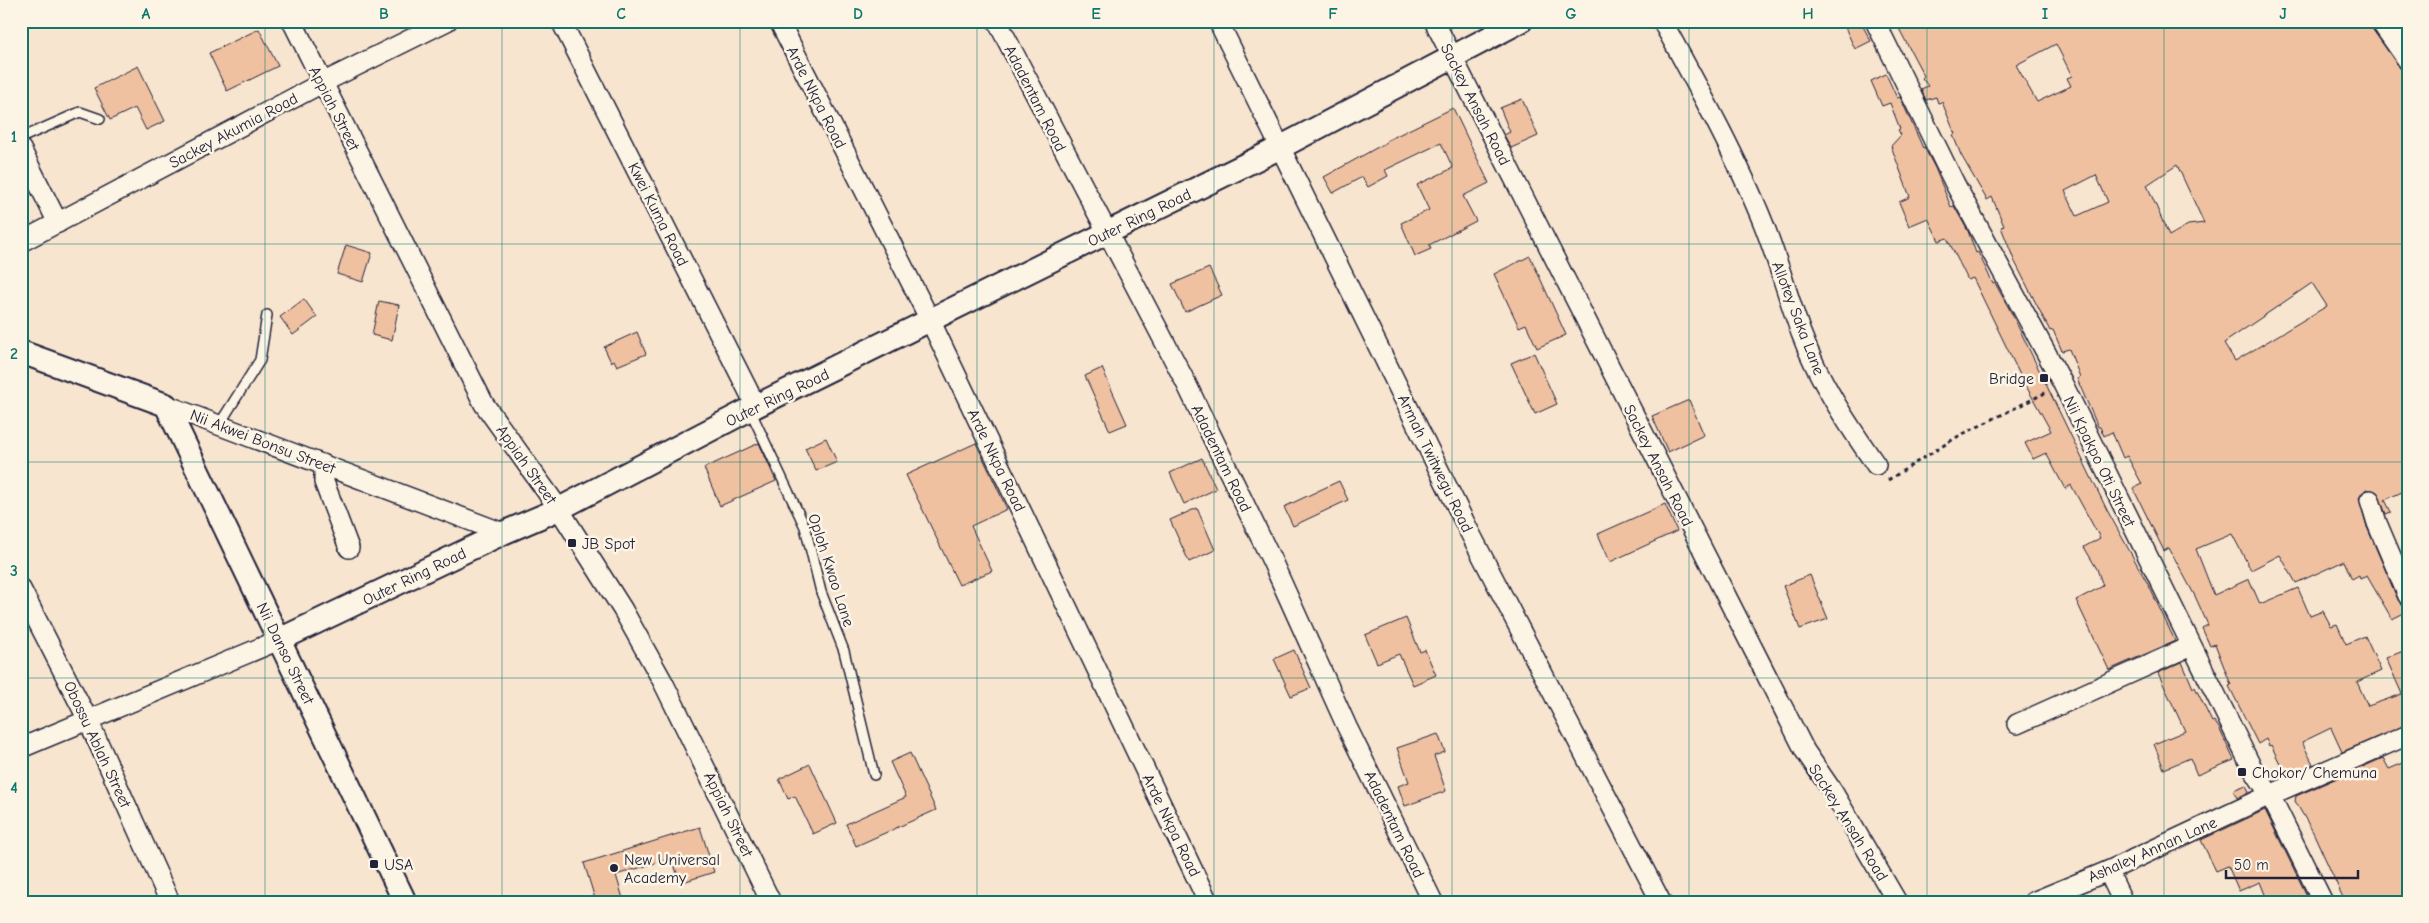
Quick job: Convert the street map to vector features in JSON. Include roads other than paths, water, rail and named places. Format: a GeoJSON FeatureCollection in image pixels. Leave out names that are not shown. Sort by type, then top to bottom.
{"type":"FeatureCollection","features":[{"type":"Feature","properties":{"kind":"street","name":"Appiah Street"},"geometry":{"type":"LineString","coordinates":[[292,21],[484,404],[558,509],[623,610],[663,682],[772,902]]}},
{"type":"Feature","properties":{"kind":"street","name":"Sackey Akumia Road"},"geometry":{"type":"LineString","coordinates":[[21,242],[322,83],[447,21]]}},
{"type":"Feature","properties":{"kind":"street","name":"Kwei Kuma Road"},"geometry":{"type":"LineString","coordinates":[[561,21],[753,408]]}},
{"type":"Feature","properties":{"kind":"street","name":"Arde Nkpa Road"},"geometry":{"type":"LineString","coordinates":[[778,21],[931,322],[1208,902]]}},
{"type":"Feature","properties":{"kind":"street","name":"Adadentam Road"},"geometry":{"type":"LineString","coordinates":[[997,21],[1106,233],[1185,381],[1272,561],[1347,727],[1433,902]]}},
{"type":"Feature","properties":{"kind":"street","name":"Armah Twitwegu Road"},"geometry":{"type":"LineString","coordinates":[[1218,21],[1468,529],[1660,902]]}},
{"type":"Feature","properties":{"kind":"street","name":"Sackey Ansah Road"},"geometry":{"type":"LineString","coordinates":[[1434,21],[1805,751],[1833,792],[1897,902]]}},
{"type":"Feature","properties":{"kind":"street","name":"Outer Ring Road"},"geometry":{"type":"LineString","coordinates":[[21,748],[280,640],[503,533],[558,509],[753,408],[931,322],[1281,147],[1521,21]]}},
{"type":"Feature","properties":{"kind":"street","name":"Allotey Saka Lane"},"geometry":{"type":"LineString","coordinates":[[1662,21],[1741,174],[1764,225],[1802,334],[1826,388],[1876,465]]}},
{"type":"Feature","properties":{"kind":"street","name":"Nii Kpakpo Oti Street"},"geometry":{"type":"LineString","coordinates":[[1875,21],[1954,184],[2063,384],[2251,766],[2270,795],[2323,902]]}},
{"type":"Feature","properties":{"kind":"street"},"geometry":{"type":"LineString","coordinates":[[2380,21],[2400,35],[2408,60]]}},
{"type":"Feature","properties":{"kind":"street"},"geometry":{"type":"LineString","coordinates":[[21,149],[58,223]]}},
{"type":"Feature","properties":{"kind":"street","name":"Nii Akwei Bonsu Street"},"geometry":{"type":"LineString","coordinates":[[21,352],[166,404],[503,533]]}},
{"type":"Feature","properties":{"kind":"street","name":"Nii Danso Street"},"geometry":{"type":"LineString","coordinates":[[166,404],[406,902]]}},
{"type":"Feature","properties":{"kind":"street"},"geometry":{"type":"LineString","coordinates":[[324,465],[324,482],[349,548]]}},
{"type":"Feature","properties":{"kind":"street"},"geometry":{"type":"LineString","coordinates":[[2370,500],[2377,523],[2408,596]]}},
{"type":"Feature","properties":{"kind":"street","name":"Obossu Ablah Street"},"geometry":{"type":"LineString","coordinates":[[21,589],[88,720],[170,902]]}},
{"type":"Feature","properties":{"kind":"street"},"geometry":{"type":"LineString","coordinates":[[2017,724],[2191,646]]}},
{"type":"Feature","properties":{"kind":"street","name":"Ashaley Annan Lane"},"geometry":{"type":"LineString","coordinates":[[2033,902],[2108,871],[2270,795],[2408,735]]}},
{"type":"Feature","properties":{"kind":"street"},"geometry":{"type":"LineString","coordinates":[[2108,871],[2123,902]]}},
{"type":"Feature","properties":{"kind":"lane"},"geometry":{"type":"LineString","coordinates":[[21,138],[80,112],[100,119]]}},
{"type":"Feature","properties":{"kind":"lane"},"geometry":{"type":"LineString","coordinates":[[219,425],[260,360],[267,315]]}},
{"type":"Feature","properties":{"kind":"lane","name":"Oploh Kwao Lane"},"geometry":{"type":"LineString","coordinates":[[753,408],[805,527],[821,592],[844,651],[874,775]]}},
{"type":"Feature","properties":{"kind":"place","name":"Bridge"},"geometry":{"type":"Point","coordinates":[2044,378]}},
{"type":"Feature","properties":{"kind":"place","name":"JB Spot"},"geometry":{"type":"Point","coordinates":[572,543]}},
{"type":"Feature","properties":{"kind":"place","name":"Chokor/ Chemuna"},"geometry":{"type":"Point","coordinates":[2242,772]}},
{"type":"Feature","properties":{"kind":"place","name":"USA"},"geometry":{"type":"Point","coordinates":[374,864]}},
{"type":"Feature","properties":{"kind":"place","name":"New Universal Academy"},"geometry":{"type":"Point","coordinates":[614,868]}}]}
